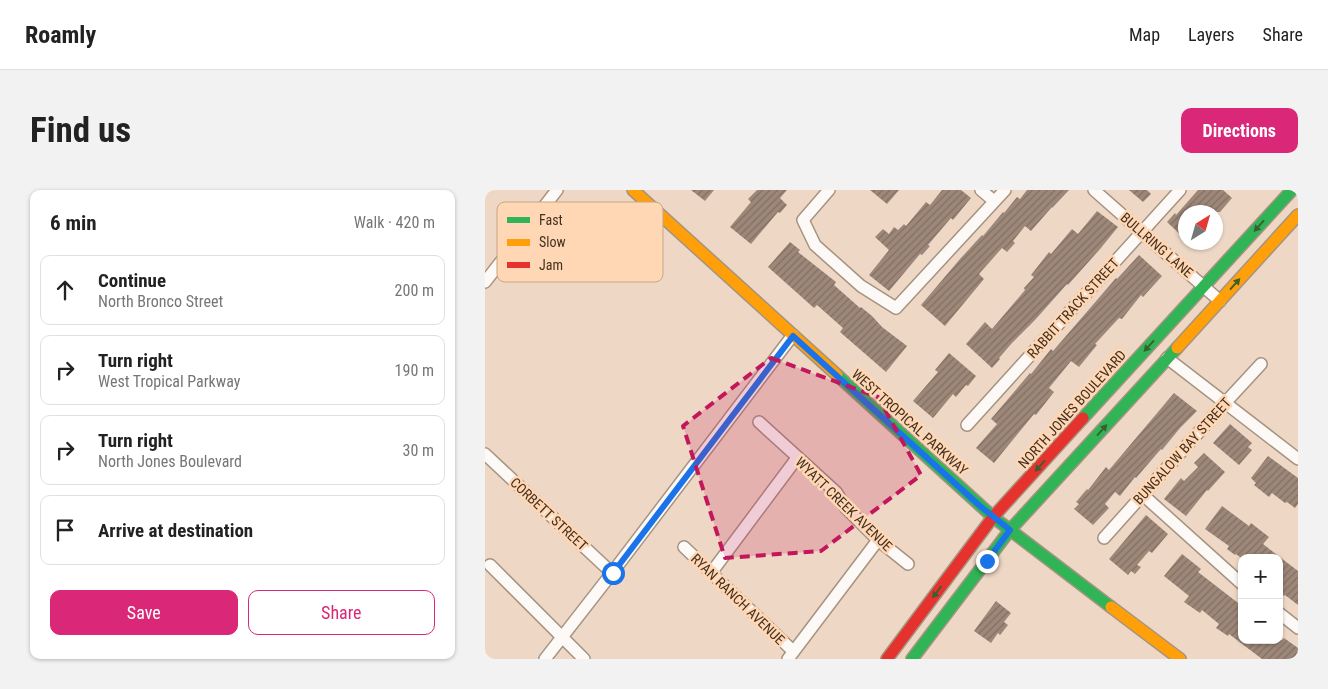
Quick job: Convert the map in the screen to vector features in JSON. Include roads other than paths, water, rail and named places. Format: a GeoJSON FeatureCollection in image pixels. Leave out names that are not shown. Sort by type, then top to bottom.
{"type":"FeatureCollection","features":[{"type":"Feature","properties":{"kind":"main road","name":"WEST TROPICAL PARKWAY"},"geometry":{"type":"LineString","coordinates":[[633,190],[646,202]]}},
{"type":"Feature","properties":{"kind":"main road","name":"NORTH JONES BOULEVARD"},"geometry":{"type":"LineString","coordinates":[[887,659],[993,517],[1292,190]]}},
{"type":"Feature","properties":{"kind":"main road"},"geometry":{"type":"LineString","coordinates":[[912,659],[1010,530],[1298,215]]}},
{"type":"Feature","properties":{"kind":"main road","name":"WEST TROPICAL PARKWAY"},"geometry":{"type":"LineString","coordinates":[[663,217],[993,517],[1180,659]]}},
{"type":"Feature","properties":{"kind":"street"},"geometry":{"type":"LineString","coordinates":[[548,202],[557,190]]}},
{"type":"Feature","properties":{"kind":"street"},"geometry":{"type":"LineString","coordinates":[[829,190],[803,220],[815,245],[861,286],[896,308],[1005,190]]}},
{"type":"Feature","properties":{"kind":"street"},"geometry":{"type":"LineString","coordinates":[[981,190],[994,201]]}},
{"type":"Feature","properties":{"kind":"street","name":"BULLRING LANE"},"geometry":{"type":"LineString","coordinates":[[1094,190],[1220,300]]}},
{"type":"Feature","properties":{"kind":"street","name":"RABBIT TRACK STREET"},"geometry":{"type":"LineString","coordinates":[[967,426],[1180,190]]}},
{"type":"Feature","properties":{"kind":"street"},"geometry":{"type":"LineString","coordinates":[[485,282],[497,267]]}},
{"type":"Feature","properties":{"kind":"street"},"geometry":{"type":"LineString","coordinates":[[545,659],[613,573],[793,336]]}},
{"type":"Feature","properties":{"kind":"street"},"geometry":{"type":"LineString","coordinates":[[1167,358],[1298,459]]}},
{"type":"Feature","properties":{"kind":"street","name":"BUNGALOW BAY STREET"},"geometry":{"type":"LineString","coordinates":[[1104,538],[1261,364]]}},
{"type":"Feature","properties":{"kind":"street","name":"WYATT CREEK AVENUE"},"geometry":{"type":"LineString","coordinates":[[759,422],[836,492],[847,508],[878,540],[908,564]]}},
{"type":"Feature","properties":{"kind":"street","name":"CORBETT STREET"},"geometry":{"type":"LineString","coordinates":[[485,454],[613,573]]}},
{"type":"Feature","properties":{"kind":"street"},"geometry":{"type":"LineString","coordinates":[[711,573],[797,458]]}},
{"type":"Feature","properties":{"kind":"street"},"geometry":{"type":"LineString","coordinates":[[1143,495],[1238,580]]}},
{"type":"Feature","properties":{"kind":"street"},"geometry":{"type":"LineString","coordinates":[[791,655],[878,540]]}},
{"type":"Feature","properties":{"kind":"street","name":"RYAN RANCH AVENUE"},"geometry":{"type":"LineString","coordinates":[[684,547],[791,655]]}},
{"type":"Feature","properties":{"kind":"street"},"geometry":{"type":"LineString","coordinates":[[490,565],[584,659]]}},
{"type":"Feature","properties":{"kind":"street"},"geometry":{"type":"LineString","coordinates":[[1283,617],[1298,628]]}}]}
